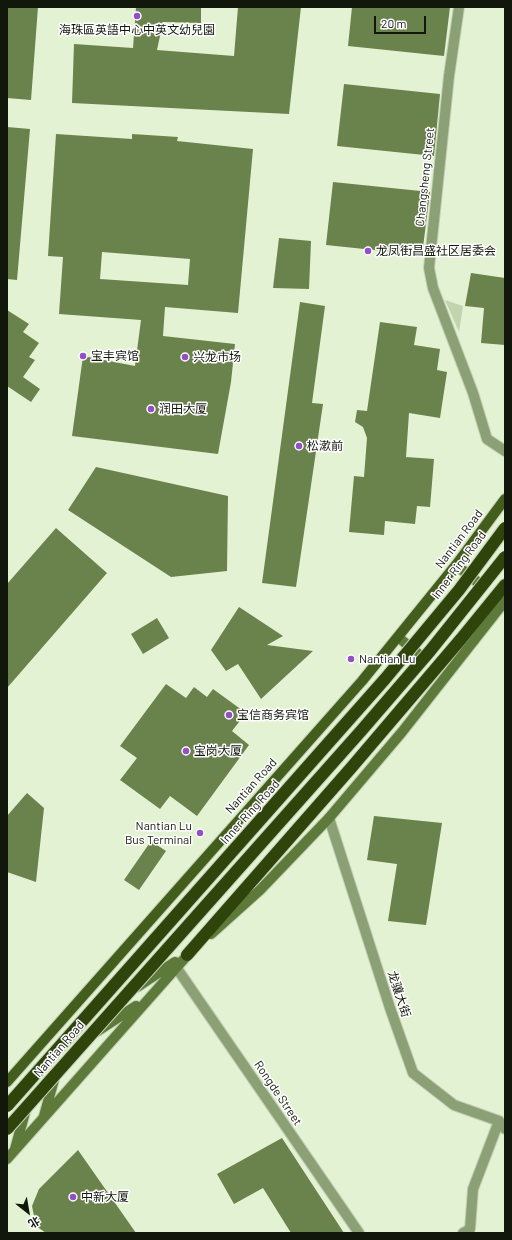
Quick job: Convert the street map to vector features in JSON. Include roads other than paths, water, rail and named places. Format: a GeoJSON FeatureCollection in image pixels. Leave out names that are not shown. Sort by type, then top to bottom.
{"type":"FeatureCollection","features":[{"type":"Feature","properties":{"kind":"highway","name":"Inner Ring Road"},"geometry":{"type":"LineString","coordinates":[[7,1106],[385,680],[459,590],[505,528]]}},
{"type":"Feature","properties":{"kind":"highway"},"geometry":{"type":"LineString","coordinates":[[7,1128],[361,731],[440,640],[505,557]]}},
{"type":"Feature","properties":{"kind":"highway"},"geometry":{"type":"LineString","coordinates":[[187,954],[351,768],[462,639],[505,585]]}},
{"type":"Feature","properties":{"kind":"main road","name":"Nantian Road"},"geometry":{"type":"LineString","coordinates":[[7,1082],[398,638],[456,565],[505,498]]}},
{"type":"Feature","properties":{"kind":"main road","name":"Nantian Road"},"geometry":{"type":"LineString","coordinates":[[7,1128],[422,657],[505,551]]}},
{"type":"Feature","properties":{"kind":"main road"},"geometry":{"type":"LineString","coordinates":[[456,565],[480,584]]}},
{"type":"Feature","properties":{"kind":"main road"},"geometry":{"type":"LineString","coordinates":[[122,997],[187,954],[240,908],[330,818],[402,732],[505,601]]}},
{"type":"Feature","properties":{"kind":"main road"},"geometry":{"type":"LineString","coordinates":[[398,638],[422,657]]}},
{"type":"Feature","properties":{"kind":"main road"},"geometry":{"type":"LineString","coordinates":[[7,1159],[187,954]]}},
{"type":"Feature","properties":{"kind":"main road"},"geometry":{"type":"LineString","coordinates":[[84,1040],[147,1000]]}},
{"type":"Feature","properties":{"kind":"main road"},"geometry":{"type":"LineString","coordinates":[[44,1118],[55,1073]]}},
{"type":"Feature","properties":{"kind":"main road"},"geometry":{"type":"LineString","coordinates":[[14,1151],[27,1104]]}},
{"type":"Feature","properties":{"kind":"street","name":"Changsheng Street"},"geometry":{"type":"LineString","coordinates":[[459,7],[449,76],[429,268],[433,288],[473,393],[487,439],[505,450]]}},
{"type":"Feature","properties":{"kind":"street","name":"龙骧大街"},"geometry":{"type":"LineString","coordinates":[[330,818],[390,1008],[414,1073],[454,1105],[502,1125]]}},
{"type":"Feature","properties":{"kind":"street","name":"Rongde Street"},"geometry":{"type":"LineString","coordinates":[[176,967],[359,1233]]}},
{"type":"Feature","properties":{"kind":"street"},"geometry":{"type":"LineString","coordinates":[[463,1233],[470,1229],[473,1188],[502,1125]]}},
{"type":"Feature","properties":{"kind":"place","name":"海珠區英語中心中英文幼兒園"},"geometry":{"type":"Point","coordinates":[137,16]}},
{"type":"Feature","properties":{"kind":"place","name":"龙凤街昌盛社区居委会"},"geometry":{"type":"Point","coordinates":[368,251]}},
{"type":"Feature","properties":{"kind":"place","name":"宝丰宾馆"},"geometry":{"type":"Point","coordinates":[83,356]}},
{"type":"Feature","properties":{"kind":"place","name":"兴龙市场"},"geometry":{"type":"Point","coordinates":[185,357]}},
{"type":"Feature","properties":{"kind":"place","name":"润田大厦"},"geometry":{"type":"Point","coordinates":[151,409]}},
{"type":"Feature","properties":{"kind":"place","name":"松漱前"},"geometry":{"type":"Point","coordinates":[299,446]}},
{"type":"Feature","properties":{"kind":"place","name":"Nantian Lu"},"geometry":{"type":"Point","coordinates":[351,659]}},
{"type":"Feature","properties":{"kind":"place","name":"宝信商务宾馆"},"geometry":{"type":"Point","coordinates":[229,715]}},
{"type":"Feature","properties":{"kind":"place","name":"宝岗大厦"},"geometry":{"type":"Point","coordinates":[186,751]}},
{"type":"Feature","properties":{"kind":"place","name":"Nantian Lu Bus Terminal"},"geometry":{"type":"Point","coordinates":[200,833]}},
{"type":"Feature","properties":{"kind":"place","name":"中新大厦"},"geometry":{"type":"Point","coordinates":[73,1197]}}]}
